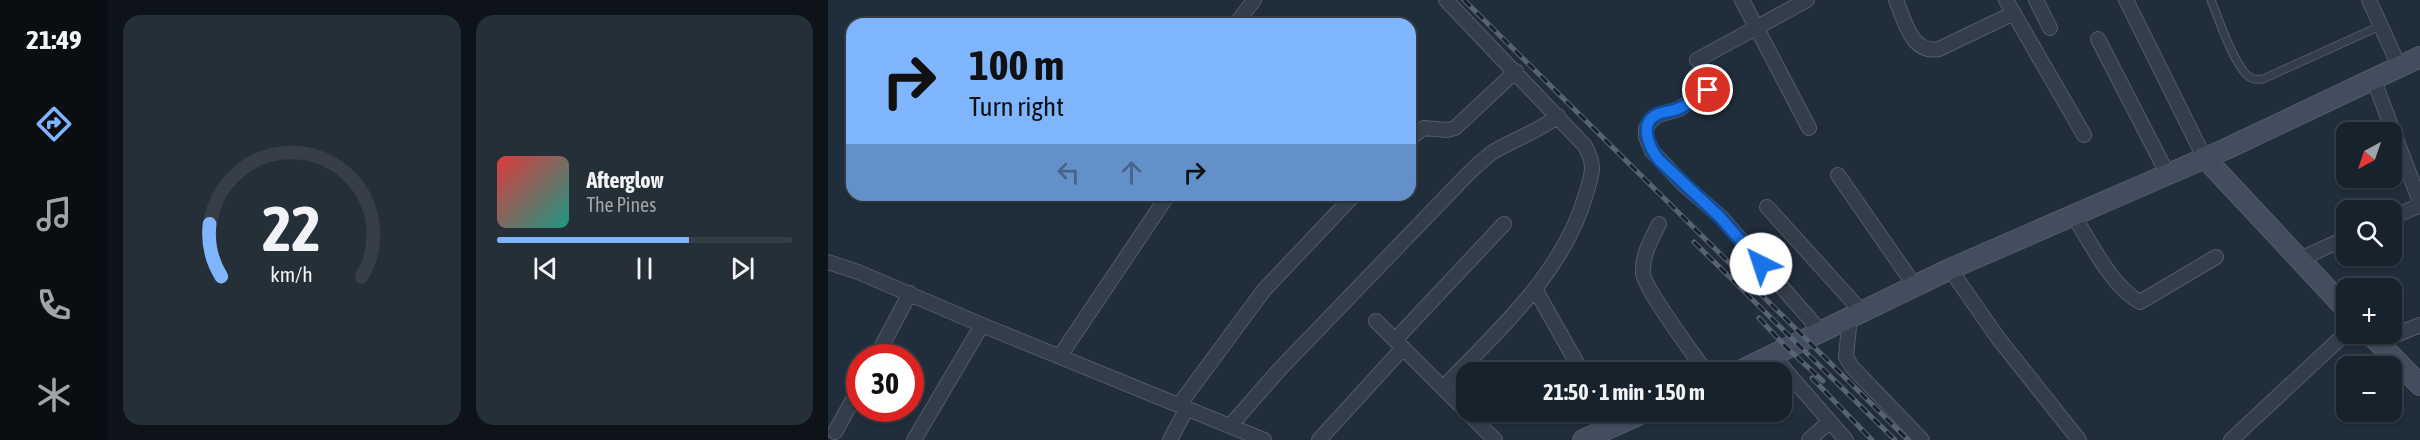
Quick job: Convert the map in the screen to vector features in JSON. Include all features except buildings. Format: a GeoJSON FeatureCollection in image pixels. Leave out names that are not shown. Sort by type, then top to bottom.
{"type":"FeatureCollection","features":[{"type":"Feature","properties":{"kind":"street"},"geometry":{"type":"LineString","coordinates":[[1240,18],[1254,0]]}},
{"type":"Feature","properties":{"kind":"street"},"geometry":{"type":"LineString","coordinates":[[1443,388],[1535,289],[1553,266],[1581,211],[1593,170],[1592,159],[1585,146],[1446,0]]}},
{"type":"Feature","properties":{"kind":"street"},"geometry":{"type":"LineString","coordinates":[[1742,0],[1809,128]]}},
{"type":"Feature","properties":{"kind":"street"},"geometry":{"type":"LineString","coordinates":[[1896,0],[1919,46],[1929,50],[1939,49],[2014,13]]}},
{"type":"Feature","properties":{"kind":"street"},"geometry":{"type":"LineString","coordinates":[[2007,0],[2084,135]]}},
{"type":"Feature","properties":{"kind":"street"},"geometry":{"type":"LineString","coordinates":[[2036,0],[2050,28]]}},
{"type":"Feature","properties":{"kind":"street"},"geometry":{"type":"LineString","coordinates":[[2126,0],[2204,157],[2336,299]]}},
{"type":"Feature","properties":{"kind":"street"},"geometry":{"type":"LineString","coordinates":[[2368,0],[2398,66]]}},
{"type":"Feature","properties":{"kind":"street"},"geometry":{"type":"LineString","coordinates":[[1697,60],[1798,2]]}},
{"type":"Feature","properties":{"kind":"street"},"geometry":{"type":"LineString","coordinates":[[2098,39],[2167,174]]}},
{"type":"Feature","properties":{"kind":"street"},"geometry":{"type":"LineString","coordinates":[[1758,362],[1950,269],[2167,174],[2420,57]]}},
{"type":"Feature","properties":{"kind":"street"},"geometry":{"type":"LineString","coordinates":[[1416,134],[1424,128],[1447,130],[1455,128],[1516,71]]}},
{"type":"Feature","properties":{"kind":"street"},"geometry":{"type":"LineString","coordinates":[[2373,78],[2420,203],[2402,212]]}},
{"type":"Feature","properties":{"kind":"street"},"geometry":{"type":"LineString","coordinates":[[1708,90],[1679,109],[1658,115],[1651,121],[1646,128],[1646,137],[1652,151],[1683,184],[1720,217],[1821,332]]}},
{"type":"Feature","properties":{"kind":"street"},"geometry":{"type":"LineString","coordinates":[[1230,426],[1279,370],[1471,170],[1491,153],[1534,133],[1558,116]]}},
{"type":"Feature","properties":{"kind":"street"},"geometry":{"type":"LineString","coordinates":[[1838,175],[1915,286]]}},
{"type":"Feature","properties":{"kind":"street"},"geometry":{"type":"LineString","coordinates":[[1060,356],[1164,201]]}},
{"type":"Feature","properties":{"kind":"street"},"geometry":{"type":"LineString","coordinates":[[1170,440],[1183,407],[1264,290],[1348,201]]}},
{"type":"Feature","properties":{"kind":"street"},"geometry":{"type":"LineString","coordinates":[[1767,207],[1856,315]]}},
{"type":"Feature","properties":{"kind":"street"},"geometry":{"type":"LineString","coordinates":[[2073,215],[2116,282],[2126,293],[2140,302],[2216,257]]}},
{"type":"Feature","properties":{"kind":"street"},"geometry":{"type":"LineString","coordinates":[[1319,440],[1504,224]]}},
{"type":"Feature","properties":{"kind":"street"},"geometry":{"type":"LineString","coordinates":[[1659,224],[1643,263],[1645,282],[1699,362]]}},
{"type":"Feature","properties":{"kind":"street"},"geometry":{"type":"LineString","coordinates":[[2298,260],[2336,243]]}},
{"type":"Feature","properties":{"kind":"street"},"geometry":{"type":"LineString","coordinates":[[828,262],[910,293],[982,325],[1264,440]]}},
{"type":"Feature","properties":{"kind":"street"},"geometry":{"type":"LineString","coordinates":[[1950,269],[1998,338],[2079,440]]}},
{"type":"Feature","properties":{"kind":"street"},"geometry":{"type":"LineString","coordinates":[[1535,289],[1576,362]]}},
{"type":"Feature","properties":{"kind":"street"},"geometry":{"type":"LineString","coordinates":[[883,344],[910,293]]}},
{"type":"Feature","properties":{"kind":"street"},"geometry":{"type":"LineString","coordinates":[[1856,315],[1846,357],[1852,367],[1922,440]]}},
{"type":"Feature","properties":{"kind":"street"},"geometry":{"type":"LineString","coordinates":[[1376,321],[1495,440]]}},
{"type":"Feature","properties":{"kind":"street"},"geometry":{"type":"LineString","coordinates":[[914,440],[982,325]]}},
{"type":"Feature","properties":{"kind":"street"},"geometry":{"type":"LineString","coordinates":[[2402,330],[2420,325]]}},
{"type":"Feature","properties":{"kind":"street"},"geometry":{"type":"LineString","coordinates":[[2235,439],[2336,343]]}},
{"type":"Feature","properties":{"kind":"street"},"geometry":{"type":"LineString","coordinates":[[2379,344],[2420,384]]}},
{"type":"Feature","properties":{"kind":"street"},"geometry":{"type":"LineString","coordinates":[[1772,355],[1846,440]]}},
{"type":"Feature","properties":{"kind":"street"},"geometry":{"type":"LineString","coordinates":[[835,432],[846,412]]}},
{"type":"Feature","properties":{"kind":"street"},"geometry":{"type":"LineString","coordinates":[[1583,440],[1603,422]]}},
{"type":"Feature","properties":{"kind":"street"},"geometry":{"type":"LineString","coordinates":[[1809,440],[1830,422]]}},
{"type":"Feature","properties":{"kind":"lane"},"geometry":{"type":"LineString","coordinates":[[2211,0],[2237,60],[2246,74],[2254,80],[2263,79],[2380,26]]}},
{"type":"Feature","properties":{"kind":"railway"},"geometry":{"type":"LineString","coordinates":[[1464,0],[1908,440]]}},
{"type":"Feature","properties":{"kind":"railway"},"geometry":{"type":"LineString","coordinates":[[1694,242],[1895,440]]}},
{"type":"Feature","properties":{"kind":"railway"},"geometry":{"type":"LineString","coordinates":[[1759,318],[1823,381]]}},
{"type":"Feature","properties":{"kind":"railway"},"geometry":{"type":"LineString","coordinates":[[1812,378],[1872,440]]}},
{"type":"Feature","properties":{"kind":"route"},"geometry":{"type":"LineString","coordinates":[[1708,90],[1679,109],[1658,115],[1646,128],[1646,137],[1659,160],[1720,217],[1761,264]]}}]}
